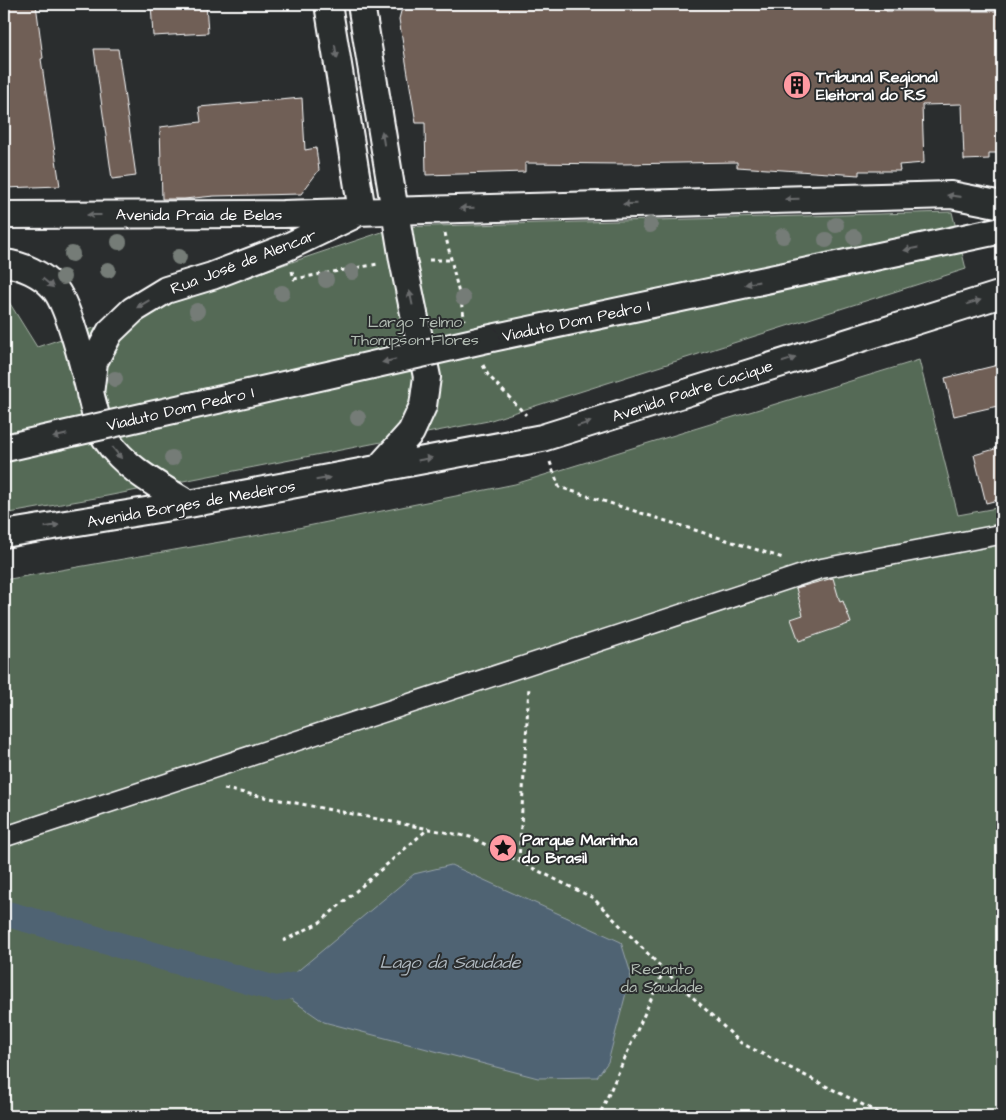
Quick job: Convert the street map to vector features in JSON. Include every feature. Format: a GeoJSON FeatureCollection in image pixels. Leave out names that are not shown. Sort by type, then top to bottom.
{"type":"FeatureCollection","features":[{"type":"Feature","properties":{"kind":"main road"},"geometry":{"type":"LineString","coordinates":[[328,4],[362,211]]}},
{"type":"Feature","properties":{"kind":"main road"},"geometry":{"type":"LineString","coordinates":[[362,4],[403,260],[427,377],[423,406],[411,432],[378,469]]}},
{"type":"Feature","properties":{"kind":"main road"},"geometry":{"type":"LineString","coordinates":[[395,210],[951,195],[1002,205]]}},
{"type":"Feature","properties":{"kind":"main road","name":"Avenida Praia de Belas"},"geometry":{"type":"LineString","coordinates":[[4,215],[273,214],[395,210]]}},
{"type":"Feature","properties":{"kind":"main road","name":"Rua José de Alencar"},"geometry":{"type":"LineString","coordinates":[[90,394],[94,362],[110,332],[133,310],[166,290],[212,276],[285,248],[362,211]]}},
{"type":"Feature","properties":{"kind":"main road","name":"Viaduto Dom Pedro I"},"geometry":{"type":"LineString","coordinates":[[4,448],[487,339],[1002,230]]}},
{"type":"Feature","properties":{"kind":"main road"},"geometry":{"type":"LineString","coordinates":[[4,264],[11,264],[37,274],[55,289],[67,313],[96,419],[102,432],[122,459],[144,476],[189,504]]}},
{"type":"Feature","properties":{"kind":"main road","name":"Avenida Padre Cacique"},"geometry":{"type":"LineString","coordinates":[[378,469],[542,438],[1002,294]]}},
{"type":"Feature","properties":{"kind":"main road","name":"Avenida Borges de Medeiros"},"geometry":{"type":"LineString","coordinates":[[4,534],[189,504],[378,469]]}},
{"type":"Feature","properties":{"kind":"street"},"geometry":{"type":"LineString","coordinates":[[4,837],[819,569],[1002,534]]}},
{"type":"Feature","properties":{"kind":"path"},"geometry":{"type":"LineString","coordinates":[[285,248],[294,279],[403,260],[451,260]]}},
{"type":"Feature","properties":{"kind":"path"},"geometry":{"type":"LineString","coordinates":[[542,438],[559,487],[819,569]]}},
{"type":"Feature","properties":{"kind":"path"},"geometry":{"type":"LineString","coordinates":[[519,861],[531,663]]}},
{"type":"Feature","properties":{"kind":"path"},"geometry":{"type":"LineString","coordinates":[[215,787],[470,837],[519,861],[593,898],[664,970],[741,1043],[877,1112],[880,1116]]}},
{"type":"Feature","properties":{"kind":"path"},"geometry":{"type":"LineString","coordinates":[[283,941],[319,923],[429,828]]}},
{"type":"Feature","properties":{"kind":"path"},"geometry":{"type":"LineString","coordinates":[[599,1116],[664,970]]}},
{"type":"Feature","properties":{"kind":"path"},"geometry":{"type":"LineString","coordinates":[[553,1116],[565,1116]]}},
{"type":"Feature","properties":{"kind":"green space","name":"Largo Telmo Thompson Flores"},"geometry":{"type":"Polygon","coordinates":[[[952,212],[966,269],[488,421],[107,496],[4,514],[4,294],[37,347],[397,227],[952,212]]]}},
{"type":"Feature","properties":{"kind":"green space","name":"Parque Marinha do Brasil"},"geometry":{"type":"Polygon","coordinates":[[[919,360],[958,515],[1002,507],[1002,1116],[4,1116],[4,580],[288,530],[515,484],[919,360]]]}},
{"type":"Feature","properties":{"kind":"water","name":"Lago da Saudade"},"geometry":{"type":"Polygon","coordinates":[[[451,865],[621,942],[631,974],[608,1062],[597,1077],[538,1078],[324,1022],[276,989],[414,874],[451,865]]]}},
{"type":"Feature","properties":{"kind":"building"},"geometry":{"type":"Polygon","coordinates":[[[4,4],[36,4],[43,58],[41,59],[60,186],[4,188],[4,4]]]}},
{"type":"Feature","properties":{"kind":"building"},"geometry":{"type":"Polygon","coordinates":[[[151,4],[206,4],[208,33],[153,36],[151,4]]]}},
{"type":"Feature","properties":{"kind":"building"},"geometry":{"type":"Polygon","coordinates":[[[403,4],[886,4],[886,11],[1002,11],[1002,153],[989,153],[989,159],[964,160],[962,104],[922,105],[924,163],[899,165],[900,171],[859,171],[859,175],[737,167],[737,162],[525,163],[525,172],[426,175],[425,123],[416,123],[399,19],[403,4]]]}},
{"type":"Feature","properties":{"kind":"building"},"geometry":{"type":"Polygon","coordinates":[[[94,49],[118,49],[136,176],[112,179],[94,49]]]}},
{"type":"Feature","properties":{"kind":"building"},"geometry":{"type":"Polygon","coordinates":[[[302,98],[305,150],[316,148],[319,170],[301,194],[162,199],[160,127],[201,122],[199,107],[302,98]]]}},
{"type":"Feature","properties":{"kind":"building"},"geometry":{"type":"Polygon","coordinates":[[[1002,364],[1002,405],[954,416],[945,378],[1002,364]]]}},
{"type":"Feature","properties":{"kind":"building"},"geometry":{"type":"Polygon","coordinates":[[[1002,447],[1002,499],[986,503],[974,455],[1002,447]]]}},
{"type":"Feature","properties":{"kind":"building"},"geometry":{"type":"Polygon","coordinates":[[[833,578],[840,602],[843,601],[851,623],[799,641],[791,619],[803,615],[796,588],[833,578]]]}},
{"type":"Feature","properties":{"kind":"waterway"},"geometry":{"type":"LineString","coordinates":[[4,913],[276,989],[311,982]]}},
{"type":"Feature","properties":{"kind":"place","name":"Tribunal Regional Eleitoral do RS"},"geometry":{"type":"Point","coordinates":[797,85]}},
{"type":"Feature","properties":{"kind":"place","name":"Parque Marinha do Brasil"},"geometry":{"type":"Point","coordinates":[503,848]}},
{"type":"Feature","properties":{"kind":"park label","name":"Recanto da Saudade"},"geometry":{"type":"Point","coordinates":[662,977]}}]}
